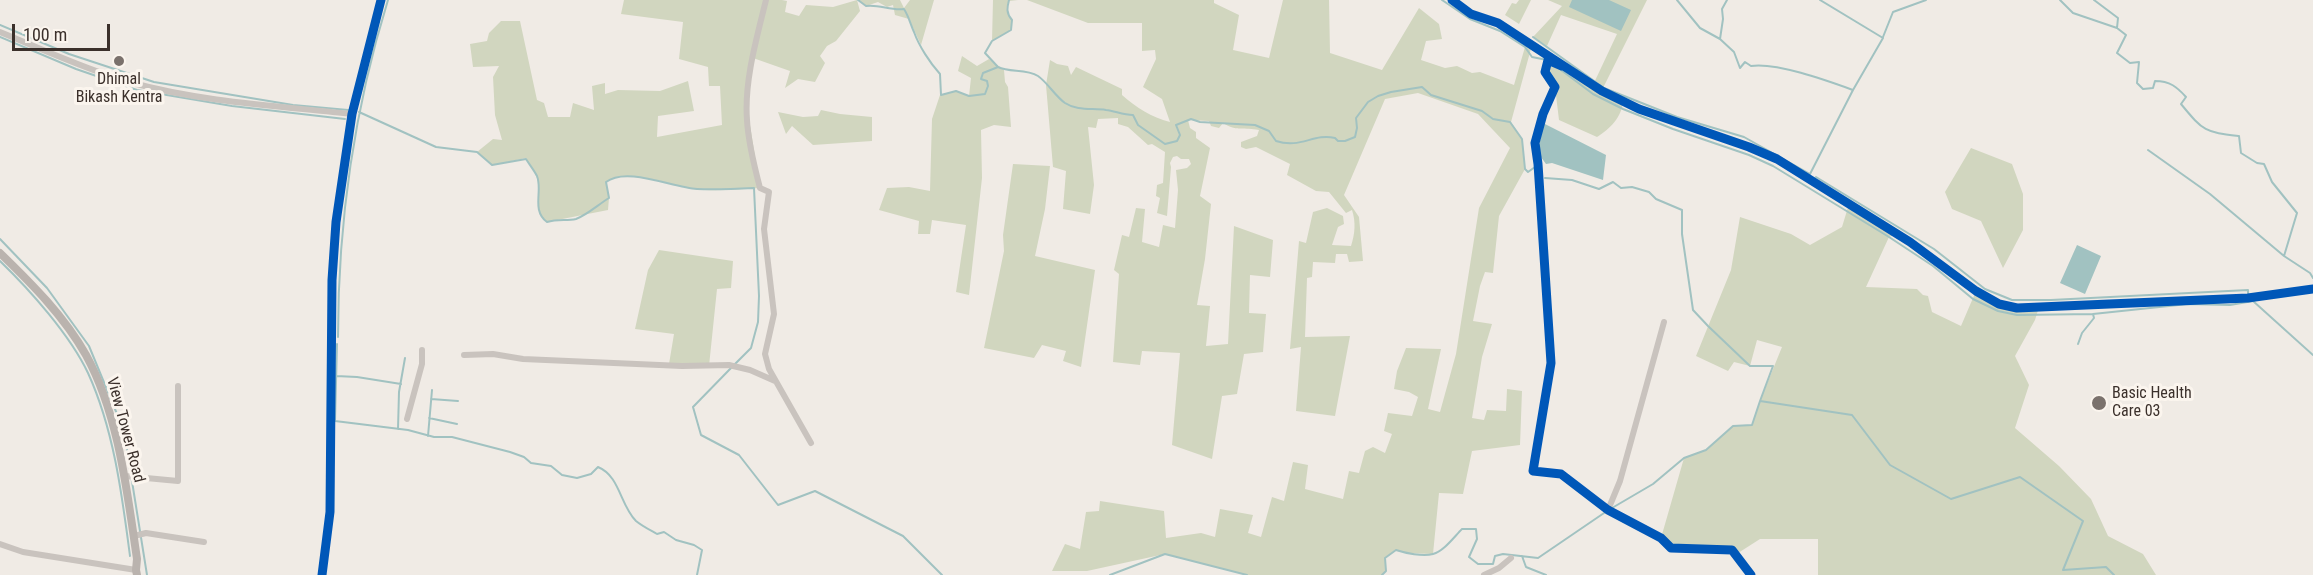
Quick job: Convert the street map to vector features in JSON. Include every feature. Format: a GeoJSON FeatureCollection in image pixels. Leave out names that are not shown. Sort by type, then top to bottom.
{"type":"FeatureCollection","features":[{"type":"Feature","properties":{"kind":"street"},"geometry":{"type":"LineString","coordinates":[[322,575],[330,512],[332,280],[336,222],[352,114],[381,0]]}},
{"type":"Feature","properties":{"kind":"street"},"geometry":{"type":"LineString","coordinates":[[766,0],[755,45],[747,122],[760,188],[769,192],[764,229],[774,314],[765,360],[811,442]]}},
{"type":"Feature","properties":{"kind":"street"},"geometry":{"type":"LineString","coordinates":[[1452,0],[1471,14],[1498,23],[1602,91],[1638,109],[1749,147],[1777,159],[1910,242],[1976,291],[1999,304],[2017,308],[2248,298],[2313,289]]}},
{"type":"Feature","properties":{"kind":"street"},"geometry":{"type":"LineString","coordinates":[[0,32],[50,54],[129,82],[196,96],[352,114]]}},
{"type":"Feature","properties":{"kind":"street"},"geometry":{"type":"LineString","coordinates":[[1566,68],[1548,60],[1545,72],[1555,87],[1543,114],[1535,143],[1551,363],[1533,471],[1561,474],[1608,510],[1661,538],[1671,548],[1732,550],[1751,575]]}},
{"type":"Feature","properties":{"kind":"street","name":"View Tower Road"},"geometry":{"type":"LineString","coordinates":[[0,253],[57,313],[85,354],[99,384],[125,476],[137,559],[136,572]]}},
{"type":"Feature","properties":{"kind":"street"},"geometry":{"type":"LineString","coordinates":[[1608,510],[1620,481],[1664,322]]}},
{"type":"Feature","properties":{"kind":"street"},"geometry":{"type":"LineString","coordinates":[[406,419],[422,364],[422,350]]}},
{"type":"Feature","properties":{"kind":"street"},"geometry":{"type":"LineString","coordinates":[[464,355],[493,354],[523,358],[682,366],[729,364],[775,381]]}},
{"type":"Feature","properties":{"kind":"street"},"geometry":{"type":"LineString","coordinates":[[125,476],[178,481],[178,386]]}},
{"type":"Feature","properties":{"kind":"street"},"geometry":{"type":"LineString","coordinates":[[134,536],[146,533],[204,542]]}},
{"type":"Feature","properties":{"kind":"street"},"geometry":{"type":"LineString","coordinates":[[0,544],[23,552],[136,572]]}},
{"type":"Feature","properties":{"kind":"street"},"geometry":{"type":"LineString","coordinates":[[1484,575],[1499,568],[1508,560],[1496,575]]}},
{"type":"Feature","properties":{"kind":"green space"},"geometry":{"type":"Polygon","coordinates":[[[624,0],[782,0],[787,1],[785,12],[799,16],[806,5],[833,7],[857,0],[860,11],[836,41],[827,46],[820,56],[825,63],[815,82],[798,79],[785,88],[790,71],[753,58],[747,106],[760,188],[702,190],[625,176],[606,182],[609,198],[608,210],[547,222],[542,217],[538,206],[538,182],[526,158],[492,165],[477,152],[493,139],[502,140],[495,115],[493,77],[499,66],[473,67],[470,44],[487,41],[489,33],[501,21],[520,21],[537,100],[544,103],[548,117],[570,117],[573,103],[594,110],[592,86],[605,83],[605,94],[618,90],[660,91],[688,81],[694,111],[658,116],[657,137],[722,125],[720,86],[709,86],[708,67],[679,59],[683,22],[621,14],[624,0]]]}},
{"type":"Feature","properties":{"kind":"green space"},"geometry":{"type":"Polygon","coordinates":[[[858,0],[900,0],[904,8],[910,0],[934,0],[921,45],[909,19],[895,15],[893,5],[887,7],[878,2],[866,6],[858,0]]]}},
{"type":"Feature","properties":{"kind":"green space"},"geometry":{"type":"Polygon","coordinates":[[[993,0],[1018,0],[1009,1],[1007,6],[1012,20],[1011,30],[992,41],[993,0]]]}},
{"type":"Feature","properties":{"kind":"green space"},"geometry":{"type":"Polygon","coordinates":[[[1027,0],[1214,0],[1214,3],[1239,15],[1233,50],[1269,58],[1283,0],[1329,0],[1330,53],[1382,70],[1419,8],[1439,24],[1442,39],[1426,41],[1421,60],[1445,68],[1457,66],[1472,73],[1480,72],[1514,85],[1525,47],[1532,45],[1511,122],[1522,139],[1525,169],[1499,216],[1493,273],[1485,272],[1473,321],[1492,324],[1482,357],[1472,418],[1484,420],[1487,410],[1506,411],[1507,389],[1522,391],[1520,445],[1472,451],[1463,494],[1439,493],[1433,554],[1405,553],[1395,550],[1385,558],[1386,571],[1382,575],[1247,575],[1165,554],[1087,571],[1052,571],[1065,544],[1080,549],[1086,512],[1099,511],[1100,501],[1164,511],[1166,538],[1201,533],[1215,537],[1220,509],[1253,515],[1248,533],[1261,537],[1272,497],[1284,501],[1293,462],[1308,465],[1305,489],[1343,499],[1349,471],[1359,473],[1365,451],[1373,447],[1385,453],[1392,434],[1384,431],[1388,413],[1412,416],[1418,397],[1409,392],[1394,389],[1397,371],[1406,348],[1441,349],[1428,409],[1440,412],[1456,354],[1479,208],[1510,148],[1478,114],[1418,93],[1385,99],[1344,195],[1359,217],[1363,261],[1349,262],[1347,254],[1336,254],[1335,263],[1313,262],[1312,277],[1307,278],[1305,337],[1350,336],[1335,416],[1296,411],[1301,347],[1290,349],[1299,241],[1306,243],[1313,212],[1327,208],[1343,216],[1344,224],[1338,227],[1332,245],[1351,246],[1354,228],[1352,210],[1346,213],[1329,192],[1316,191],[1287,175],[1290,164],[1256,147],[1246,149],[1241,147],[1241,142],[1257,136],[1259,130],[1237,128],[1223,123],[1219,128],[1211,126],[1209,121],[1188,120],[1190,128],[1196,132],[1196,138],[1210,148],[1200,196],[1211,204],[1197,305],[1210,306],[1206,346],[1228,344],[1234,226],[1273,240],[1270,277],[1250,275],[1249,313],[1266,314],[1263,352],[1244,354],[1237,394],[1222,396],[1212,459],[1172,445],[1180,353],[1142,351],[1140,365],[1113,362],[1119,274],[1114,270],[1122,235],[1129,237],[1136,208],[1145,209],[1142,242],[1159,247],[1163,225],[1175,228],[1178,190],[1176,170],[1187,168],[1191,164],[1189,159],[1181,159],[1177,156],[1173,157],[1170,163],[1167,216],[1157,213],[1160,198],[1156,196],[1157,185],[1163,183],[1165,152],[1152,144],[1148,145],[1128,127],[1118,124],[1118,118],[1098,119],[1096,128],[1088,127],[1094,185],[1090,214],[1063,209],[1066,171],[1053,167],[1046,85],[1050,60],[1068,66],[1071,75],[1076,67],[1122,89],[1122,95],[1139,108],[1170,122],[1162,99],[1143,87],[1156,59],[1155,50],[1142,51],[1142,23],[1088,23],[1027,0]]]}},
{"type":"Feature","properties":{"kind":"green space"},"geometry":{"type":"Polygon","coordinates":[[[1519,0],[1531,0],[1519,24],[1505,15],[1512,3],[1516,4],[1519,0]]]}},
{"type":"Feature","properties":{"kind":"green space"},"geometry":{"type":"Polygon","coordinates":[[[1548,0],[1647,0],[1602,90],[1623,101],[1622,107],[1611,126],[1597,137],[1559,120],[1555,87],[1545,72],[1548,60],[1593,85],[1617,34],[1561,15],[1547,46],[1533,37],[1562,6],[1548,0]]]}},
{"type":"Feature","properties":{"kind":"green space"},"geometry":{"type":"Polygon","coordinates":[[[962,56],[977,66],[989,59],[1004,70],[1008,87],[1011,127],[994,125],[981,130],[982,178],[969,295],[956,292],[966,225],[932,220],[930,234],[918,234],[919,221],[879,210],[887,188],[909,187],[930,191],[932,119],[940,95],[956,91],[969,96],[971,78],[958,71],[962,56]]]}},
{"type":"Feature","properties":{"kind":"green space"},"geometry":{"type":"Polygon","coordinates":[[[821,110],[872,117],[872,141],[813,145],[792,126],[786,134],[778,112],[803,117],[818,116],[821,110]]]}},
{"type":"Feature","properties":{"kind":"green space"},"geometry":{"type":"Polygon","coordinates":[[[1971,148],[2012,164],[2023,194],[2023,230],[2003,268],[1981,221],[1952,209],[1945,192],[1971,148]]]}},
{"type":"Feature","properties":{"kind":"green space"},"geometry":{"type":"Polygon","coordinates":[[[1013,164],[1050,166],[1045,209],[1035,256],[1095,270],[1081,367],[1063,361],[1066,351],[1042,345],[1034,358],[984,348],[1004,251],[1003,235],[1013,164]]]}},
{"type":"Feature","properties":{"kind":"green space"},"geometry":{"type":"Polygon","coordinates":[[[1849,204],[1897,234],[1889,237],[1866,287],[1917,289],[1923,295],[1928,296],[1932,312],[1961,326],[1976,291],[1999,304],[2039,307],[2035,320],[2015,356],[2029,385],[2015,428],[2059,466],[2091,499],[2108,536],[2143,554],[2156,575],[1818,575],[1818,539],[1760,539],[1735,555],[1732,550],[1671,548],[1661,538],[1684,458],[1706,450],[1733,426],[1752,425],[1782,347],[1757,340],[1750,366],[1734,362],[1728,371],[1696,356],[1731,270],[1740,217],[1791,234],[1810,245],[1842,227],[1849,204]]]}},
{"type":"Feature","properties":{"kind":"green space"},"geometry":{"type":"Polygon","coordinates":[[[659,250],[733,261],[731,288],[717,289],[709,366],[669,364],[674,334],[635,329],[648,270],[659,250]]]}},
{"type":"Feature","properties":{"kind":"water"},"geometry":{"type":"Polygon","coordinates":[[[1572,0],[1609,0],[1631,10],[1621,31],[1569,7],[1572,0]]]}},
{"type":"Feature","properties":{"kind":"water"},"geometry":{"type":"Polygon","coordinates":[[[1543,123],[1606,155],[1603,180],[1552,163],[1546,164],[1538,153],[1543,123]]]}},
{"type":"Feature","properties":{"kind":"water"},"geometry":{"type":"Polygon","coordinates":[[[2077,245],[2101,256],[2085,294],[2060,283],[2077,245]]]}},
{"type":"Feature","properties":{"kind":"waterway"},"geometry":{"type":"LineString","coordinates":[[338,337],[341,251],[350,167],[366,83],[388,0]]}},
{"type":"Feature","properties":{"kind":"waterway"},"geometry":{"type":"LineString","coordinates":[[858,0],[866,6],[904,9],[922,49],[940,74],[941,95],[956,91],[969,96],[985,94],[988,86],[987,81],[981,79],[983,73],[998,67],[1038,76],[1070,106],[1133,115],[1138,125],[1165,144],[1177,141],[1180,135],[1176,125],[1191,119],[1200,122],[1255,125],[1269,131],[1276,141],[1293,143],[1320,137],[1335,138],[1338,141],[1355,137],[1356,118],[1368,102],[1391,92],[1422,87],[1431,95],[1482,111],[1493,119],[1510,122],[1522,139],[1525,169],[1528,172],[1535,167]]}},
{"type":"Feature","properties":{"kind":"waterway"},"geometry":{"type":"LineString","coordinates":[[998,67],[985,53],[992,41],[1011,30],[1009,0]]}},
{"type":"Feature","properties":{"kind":"waterway"},"geometry":{"type":"LineString","coordinates":[[1442,0],[1470,19],[1500,31],[1525,47],[1532,57],[1547,60]]}},
{"type":"Feature","properties":{"kind":"waterway"},"geometry":{"type":"LineString","coordinates":[[1677,0],[1700,28],[1720,39]]}},
{"type":"Feature","properties":{"kind":"waterway"},"geometry":{"type":"LineString","coordinates":[[1533,37],[1604,88],[1677,117],[1744,137],[1810,174],[1853,90],[1788,69],[1751,66],[1745,62],[1740,68],[1734,52],[1720,39],[1722,9],[1727,0]]}},
{"type":"Feature","properties":{"kind":"waterway"},"geometry":{"type":"LineString","coordinates":[[1820,0],[1883,38],[1853,90]]}},
{"type":"Feature","properties":{"kind":"waterway"},"geometry":{"type":"LineString","coordinates":[[1883,37],[1893,12],[1926,0]]}},
{"type":"Feature","properties":{"kind":"waterway"},"geometry":{"type":"LineString","coordinates":[[2060,0],[2073,13],[2117,28]]}},
{"type":"Feature","properties":{"kind":"waterway"},"geometry":{"type":"LineString","coordinates":[[2094,0],[2118,18],[2117,28],[2126,35],[2117,53],[2130,63],[2139,62],[2137,83],[2143,89],[2153,88],[2155,81],[2173,85],[2186,97],[2181,104],[2200,125],[2212,132],[2239,136],[2241,153],[2257,163],[2264,164],[2272,182],[2297,213],[2284,256],[2310,273],[2313,278]]}},
{"type":"Feature","properties":{"kind":"waterway"},"geometry":{"type":"LineString","coordinates":[[0,25],[69,54],[154,82],[293,105],[348,110]]}},
{"type":"Feature","properties":{"kind":"waterway"},"geometry":{"type":"LineString","coordinates":[[0,37],[76,69],[137,90],[232,106],[345,119]]}},
{"type":"Feature","properties":{"kind":"waterway"},"geometry":{"type":"LineString","coordinates":[[1557,67],[1593,94],[1623,109],[1773,166],[1933,266],[1973,299],[1998,311],[2017,315],[2093,314]]}},
{"type":"Feature","properties":{"kind":"waterway"},"geometry":{"type":"LineString","coordinates":[[359,112],[436,147],[477,152],[492,165],[526,159],[537,176],[538,206],[542,217],[547,222],[576,219],[589,212],[609,198],[606,182],[626,176],[697,189],[754,188],[758,322],[751,348],[735,364]]}},
{"type":"Feature","properties":{"kind":"waterway"},"geometry":{"type":"LineString","coordinates":[[2148,150],[2210,194],[2284,256]]}},
{"type":"Feature","properties":{"kind":"waterway"},"geometry":{"type":"LineString","coordinates":[[1816,177],[1934,249],[1985,289],[2012,300],[2248,290],[2248,298],[2253,301]]}},
{"type":"Feature","properties":{"kind":"waterway"},"geometry":{"type":"LineString","coordinates":[[1545,178],[1572,180],[1599,189],[1613,182],[1621,188],[1632,187],[1649,192],[1656,199],[1682,210],[1682,234],[1693,310],[1750,366],[1773,366],[1760,401]]}},
{"type":"Feature","properties":{"kind":"waterway"},"geometry":{"type":"LineString","coordinates":[[0,239],[47,288],[89,346],[117,414],[127,450],[147,575]]}},
{"type":"Feature","properties":{"kind":"waterway"},"geometry":{"type":"LineString","coordinates":[[0,261],[48,314],[71,344],[88,373],[111,440],[130,556]]}},
{"type":"Feature","properties":{"kind":"waterway"},"geometry":{"type":"LineString","coordinates":[[2078,344],[2082,333],[2094,318],[2093,314],[2188,304],[2230,305],[2253,301],[2313,355]]}},
{"type":"Feature","properties":{"kind":"waterway"},"geometry":{"type":"LineString","coordinates":[[337,344],[335,421],[408,430],[434,437],[452,437],[510,452],[524,457],[531,463],[551,466],[562,475],[577,478],[591,474],[598,467],[611,477],[636,521],[657,534],[664,532],[676,540],[702,550],[697,575]]}},
{"type":"Feature","properties":{"kind":"waterway"},"geometry":{"type":"LineString","coordinates":[[398,429],[399,392],[405,358]]}},
{"type":"Feature","properties":{"kind":"waterway"},"geometry":{"type":"LineString","coordinates":[[731,368],[693,407],[701,435],[739,455],[778,505],[815,491],[903,536],[942,575]]}},
{"type":"Feature","properties":{"kind":"waterway"},"geometry":{"type":"LineString","coordinates":[[336,376],[401,384]]}},
{"type":"Feature","properties":{"kind":"waterway"},"geometry":{"type":"LineString","coordinates":[[428,436],[432,390]]}},
{"type":"Feature","properties":{"kind":"waterway"},"geometry":{"type":"LineString","coordinates":[[431,399],[458,401]]}},
{"type":"Feature","properties":{"kind":"waterway"},"geometry":{"type":"LineString","coordinates":[[1612,508],[1653,484],[1684,458],[1706,450],[1733,426],[1752,425],[1760,401],[1852,415],[1890,465],[1951,499],[2020,477],[2083,521],[2063,570],[2106,567],[2114,575]]}},
{"type":"Feature","properties":{"kind":"waterway"},"geometry":{"type":"LineString","coordinates":[[429,418],[457,424]]}},
{"type":"Feature","properties":{"kind":"waterway"},"geometry":{"type":"LineString","coordinates":[[1382,575],[1386,571],[1385,558],[1396,550],[1419,555],[1433,554],[1445,547],[1462,529],[1476,529],[1477,539],[1469,557],[1478,564],[1493,564],[1495,556],[1503,554],[1538,558],[1607,511]]}},
{"type":"Feature","properties":{"kind":"waterway"},"geometry":{"type":"LineString","coordinates":[[1110,575],[1165,554],[1247,575]]}},
{"type":"Feature","properties":{"kind":"waterway"},"geometry":{"type":"LineString","coordinates":[[1522,556],[1526,567],[1546,575]]}},
{"type":"Feature","properties":{"kind":"cycle path"},"geometry":{"type":"LineString","coordinates":[[322,575],[330,512],[332,280],[336,222],[352,114],[381,0]]}},
{"type":"Feature","properties":{"kind":"cycle path"},"geometry":{"type":"LineString","coordinates":[[1452,0],[1471,14],[1498,23],[1602,91],[1639,109],[1777,159],[1910,242],[1976,291],[1999,304],[2017,308],[2248,298],[2313,289]]}},
{"type":"Feature","properties":{"kind":"cycle path"},"geometry":{"type":"LineString","coordinates":[[1562,66],[1548,60],[1545,72],[1555,87],[1543,114],[1535,143],[1551,363],[1533,471],[1561,474],[1608,510],[1661,538],[1671,548],[1732,550],[1751,575]]}},
{"type":"Feature","properties":{"kind":"place","name":"Dhimal Bikash Kentra"},"geometry":{"type":"Point","coordinates":[119,61]}},
{"type":"Feature","properties":{"kind":"place","name":"Basic Health Care 03"},"geometry":{"type":"Point","coordinates":[2099,403]}}]}
